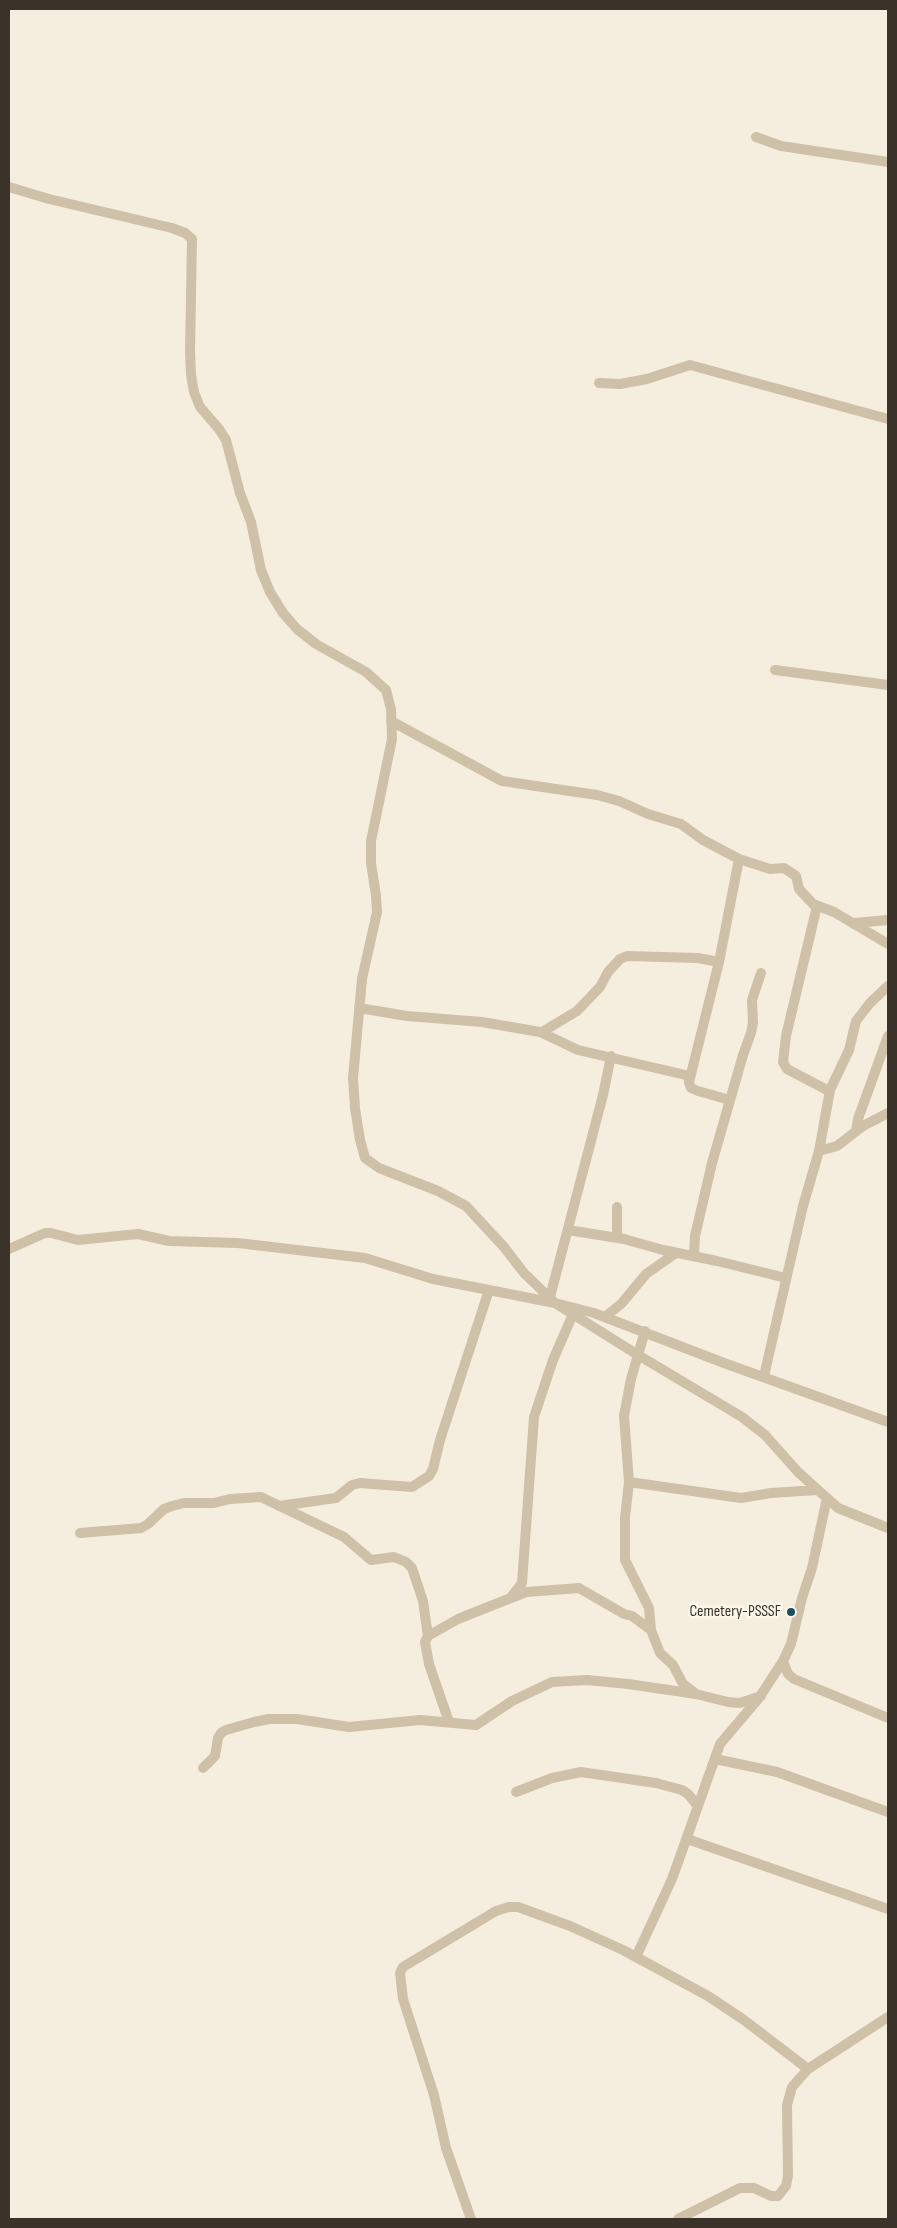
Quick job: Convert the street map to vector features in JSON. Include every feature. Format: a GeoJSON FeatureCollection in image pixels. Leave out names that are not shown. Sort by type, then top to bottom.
{"type":"FeatureCollection","features":[{"type":"Feature","properties":{"kind":"street"},"geometry":{"type":"LineString","coordinates":[[756,137],[781,146],[888,162]]}},
{"type":"Feature","properties":{"kind":"street"},"geometry":{"type":"LineString","coordinates":[[9,187],[49,199],[163,226],[184,233],[192,239],[190,351],[192,384],[200,407],[226,440],[240,493],[252,522],[261,570],[270,592],[283,613],[310,639],[366,672],[386,690],[391,709],[392,739],[370,852],[376,896],[376,912],[362,978],[353,1078],[355,1108],[365,1158],[379,1168],[438,1191],[466,1206],[504,1247],[524,1273],[553,1300],[638,1356],[742,1417],[764,1436],[798,1472],[847,1513],[888,1528]]}},
{"type":"Feature","properties":{"kind":"street"},"geometry":{"type":"LineString","coordinates":[[599,382],[620,384],[647,379],[690,364],[888,419]]}},
{"type":"Feature","properties":{"kind":"street"},"geometry":{"type":"LineString","coordinates":[[776,670],[888,685]]}},
{"type":"Feature","properties":{"kind":"street"},"geometry":{"type":"LineString","coordinates":[[391,722],[502,781],[597,795],[619,801],[648,814],[681,824],[703,840],[739,859],[770,869],[784,868],[795,875],[799,889],[806,898],[817,906],[834,912],[854,923],[888,944]]}},
{"type":"Feature","properties":{"kind":"street"},"geometry":{"type":"LineString","coordinates":[[730,1100],[692,1088],[689,1082],[718,962],[739,859]]}},
{"type":"Feature","properties":{"kind":"street"},"geometry":{"type":"LineString","coordinates":[[817,906],[786,1036],[783,1062],[787,1068],[829,1091]]}},
{"type":"Feature","properties":{"kind":"street"},"geometry":{"type":"LineString","coordinates":[[854,923],[888,920]]}},
{"type":"Feature","properties":{"kind":"street"},"geometry":{"type":"LineString","coordinates":[[542,1032],[577,1011],[600,987],[608,972],[620,959],[627,956],[698,958],[718,962]]}},
{"type":"Feature","properties":{"kind":"street"},"geometry":{"type":"LineString","coordinates":[[694,1256],[695,1236],[712,1163],[751,1034],[753,1023],[752,1000],[761,973]]}},
{"type":"Feature","properties":{"kind":"street"},"geometry":{"type":"LineString","coordinates":[[764,1376],[803,1206],[819,1151],[829,1091],[850,1050],[856,1021],[870,1003],[888,986]]}},
{"type":"Feature","properties":{"kind":"street"},"geometry":{"type":"LineString","coordinates":[[359,1008],[414,1017],[482,1022],[542,1032],[578,1050],[611,1056],[690,1076]]}},
{"type":"Feature","properties":{"kind":"street"},"geometry":{"type":"LineString","coordinates":[[856,1131],[858,1119],[888,1036]]}},
{"type":"Feature","properties":{"kind":"street"},"geometry":{"type":"LineString","coordinates":[[553,1300],[568,1230],[603,1095],[611,1056]]}},
{"type":"Feature","properties":{"kind":"street"},"geometry":{"type":"LineString","coordinates":[[819,1151],[836,1146],[856,1131],[888,1113]]}},
{"type":"Feature","properties":{"kind":"street"},"geometry":{"type":"LineString","coordinates":[[617,1207],[617,1238]]}},
{"type":"Feature","properties":{"kind":"street"},"geometry":{"type":"LineString","coordinates":[[568,1230],[617,1238],[786,1278]]}},
{"type":"Feature","properties":{"kind":"street"},"geometry":{"type":"LineString","coordinates":[[9,1249],[44,1233],[78,1240],[138,1234],[169,1241],[238,1243],[365,1258],[433,1279],[553,1300],[645,1331],[724,1363],[888,1422]]}},
{"type":"Feature","properties":{"kind":"street"},"geometry":{"type":"LineString","coordinates":[[605,1317],[622,1303],[646,1274],[676,1253]]}},
{"type":"Feature","properties":{"kind":"street"},"geometry":{"type":"LineString","coordinates":[[278,1506],[336,1498],[352,1485],[360,1483],[412,1487],[429,1476],[433,1469],[440,1440],[488,1290]]}},
{"type":"Feature","properties":{"kind":"street"},"geometry":{"type":"LineString","coordinates":[[511,1597],[522,1583],[534,1416],[553,1360],[573,1314]]}},
{"type":"Feature","properties":{"kind":"street"},"geometry":{"type":"LineString","coordinates":[[645,1331],[624,1416],[629,1482],[625,1518],[625,1560],[649,1608],[651,1630],[660,1653],[673,1665],[683,1684],[696,1694]]}},
{"type":"Feature","properties":{"kind":"street"},"geometry":{"type":"LineString","coordinates":[[629,1482],[741,1498],[771,1493],[818,1490]]}},
{"type":"Feature","properties":{"kind":"street"},"geometry":{"type":"LineString","coordinates":[[80,1533],[141,1528],[164,1509],[184,1503],[214,1503],[261,1497],[344,1537],[372,1560],[394,1557],[406,1562],[412,1568],[423,1601],[428,1636]]}},
{"type":"Feature","properties":{"kind":"street"},"geometry":{"type":"LineString","coordinates":[[636,1957],[672,1879],[720,1744],[761,1696],[791,1644],[802,1598],[812,1568],[828,1498]]}},
{"type":"Feature","properties":{"kind":"street"},"geometry":{"type":"LineString","coordinates":[[448,1722],[429,1664],[425,1642],[428,1636],[458,1619],[532,1590],[582,1589],[601,1602],[632,1616],[651,1630]]}},
{"type":"Feature","properties":{"kind":"street"},"geometry":{"type":"LineString","coordinates":[[783,1660],[788,1674],[794,1679],[855,1706],[888,1718]]}},
{"type":"Feature","properties":{"kind":"street"},"geometry":{"type":"LineString","coordinates":[[203,1768],[215,1756],[218,1738],[221,1733],[254,1722],[269,1719],[297,1719],[349,1728],[409,1720],[476,1725],[512,1702],[552,1682],[601,1681],[696,1694],[734,1702],[748,1701],[761,1696]]}},
{"type":"Feature","properties":{"kind":"street"},"geometry":{"type":"LineString","coordinates":[[715,1759],[777,1772],[888,1812]]}},
{"type":"Feature","properties":{"kind":"street"},"geometry":{"type":"LineString","coordinates":[[516,1792],[552,1778],[581,1772],[656,1783],[682,1790],[697,1805]]}},
{"type":"Feature","properties":{"kind":"street"},"geometry":{"type":"LineString","coordinates":[[687,1837],[690,1840],[888,1909]]}},
{"type":"Feature","properties":{"kind":"street"},"geometry":{"type":"LineString","coordinates":[[471,2219],[446,2148],[429,2078],[401,1994],[399,1980],[403,1967],[496,1911],[509,1907],[525,1910],[563,1923],[636,1957],[708,1996],[744,2020],[808,2069]]}},
{"type":"Feature","properties":{"kind":"street"},"geometry":{"type":"LineString","coordinates":[[678,2219],[740,2188],[754,2188],[771,2196],[778,2196],[783,2191],[788,2176],[786,2138],[788,2097],[792,2087],[808,2069],[888,2017]]}},
{"type":"Feature","properties":{"kind":"place","name":"Cemetery-PSSSF"},"geometry":{"type":"Point","coordinates":[791,1612]}}]}
